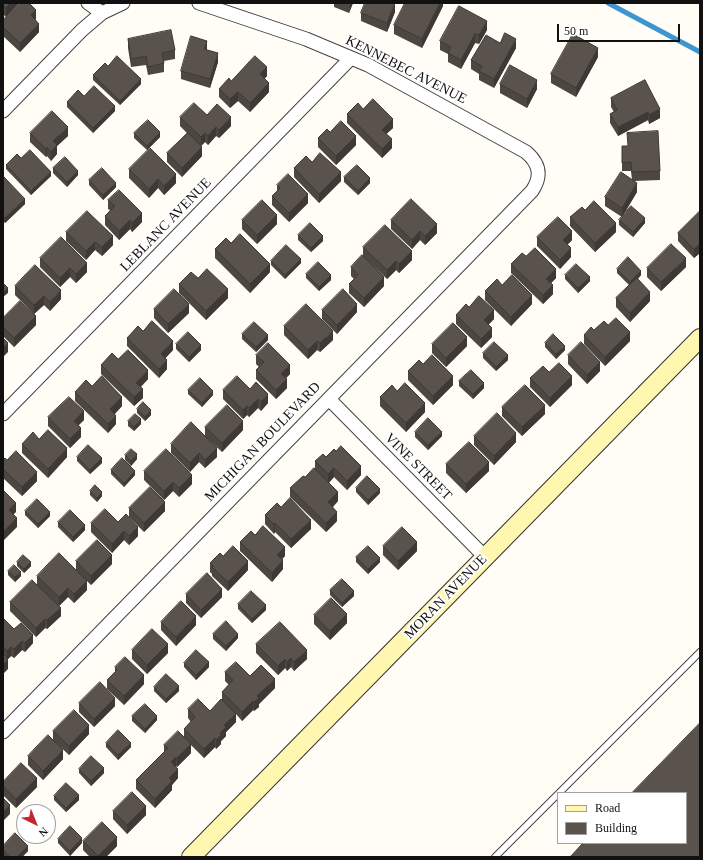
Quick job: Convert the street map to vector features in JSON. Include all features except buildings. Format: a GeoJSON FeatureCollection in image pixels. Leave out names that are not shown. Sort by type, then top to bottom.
{"type":"FeatureCollection","features":[{"type":"Feature","properties":{"kind":"main road","name":"MORAN AVENUE"},"geometry":{"type":"LineString","coordinates":[[191,857],[700,338]]}},
{"type":"Feature","properties":{"kind":"street"},"geometry":{"type":"LineString","coordinates":[[88,3],[102,13]]}},
{"type":"Feature","properties":{"kind":"street"},"geometry":{"type":"LineString","coordinates":[[3,111],[82,30],[102,13],[122,3]]}},
{"type":"Feature","properties":{"kind":"street","name":"KENNEBEC AVENUE"},"geometry":{"type":"LineString","coordinates":[[199,3],[306,39],[368,65],[526,152],[536,162],[538,171]]}},
{"type":"Feature","properties":{"kind":"street","name":"LEBLANC AVENUE"},"geometry":{"type":"LineString","coordinates":[[3,414],[351,58]]}},
{"type":"Feature","properties":{"kind":"street","name":"MICHIGAN BOULEVARD"},"geometry":{"type":"LineString","coordinates":[[3,732],[532,191],[536,185],[538,171]]}},
{"type":"Feature","properties":{"kind":"street","name":"VINE STREET"},"geometry":{"type":"LineString","coordinates":[[328,399],[485,557]]}},
{"type":"Feature","properties":{"kind":"lane"},"geometry":{"type":"LineString","coordinates":[[561,792],[700,652]]}},
{"type":"Feature","properties":{"kind":"lane"},"geometry":{"type":"LineString","coordinates":[[495,857],[557,796]]}},
{"type":"Feature","properties":{"kind":"waterway"},"geometry":{"type":"LineString","coordinates":[[608,3],[700,52]]}}]}
